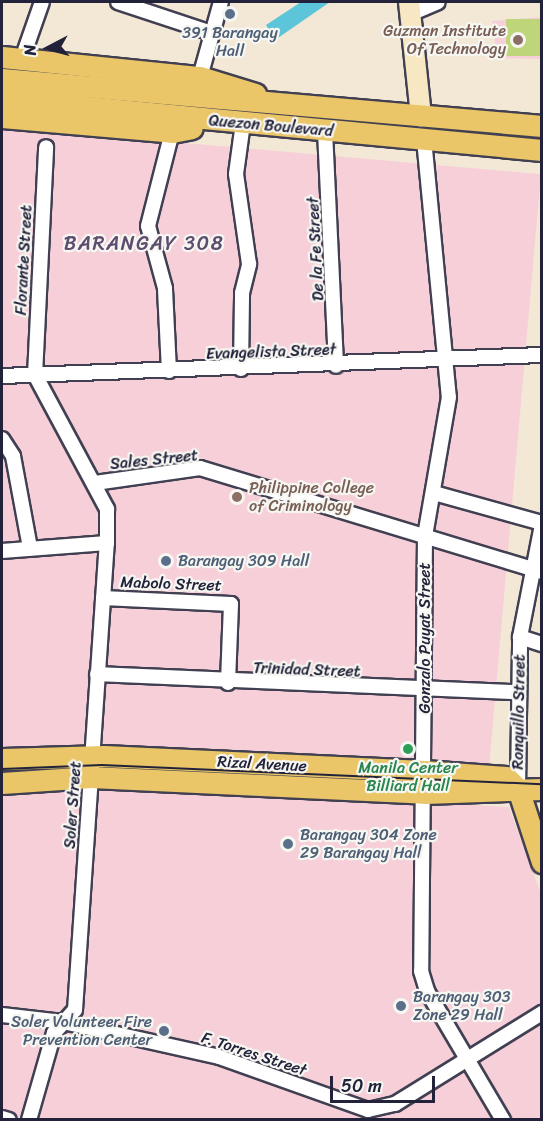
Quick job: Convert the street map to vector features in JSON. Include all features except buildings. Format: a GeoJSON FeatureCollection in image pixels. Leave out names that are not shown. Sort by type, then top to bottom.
{"type":"FeatureCollection","features":[{"type":"Feature","properties":{"kind":"main road"},"geometry":{"type":"LineString","coordinates":[[12,58],[200,77],[291,106]]}},
{"type":"Feature","properties":{"kind":"main road","name":"Quezon Boulevard"},"geometry":{"type":"LineString","coordinates":[[2,79],[291,106],[542,126]]}},
{"type":"Feature","properties":{"kind":"main road","name":"Quezon Boulevard"},"geometry":{"type":"LineString","coordinates":[[2,99],[542,150]]}},
{"type":"Feature","properties":{"kind":"main road"},"geometry":{"type":"LineString","coordinates":[[2,117],[172,132],[233,122]]}},
{"type":"Feature","properties":{"kind":"main road","name":"Rizal Avenue"},"geometry":{"type":"LineString","coordinates":[[2,759],[425,793],[542,789]]}},
{"type":"Feature","properties":{"kind":"main road","name":"Rizal Avenue"},"geometry":{"type":"LineString","coordinates":[[2,783],[92,767],[424,771],[506,777],[518,789]]}},
{"type":"Feature","properties":{"kind":"main road","name":"Ronquillo Street"},"geometry":{"type":"LineString","coordinates":[[518,789],[542,862]]}},
{"type":"Feature","properties":{"kind":"street"},"geometry":{"type":"LineString","coordinates":[[12,58],[42,2]]}},
{"type":"Feature","properties":{"kind":"street"},"geometry":{"type":"LineString","coordinates":[[118,2],[212,33]]}},
{"type":"Feature","properties":{"kind":"street"},"geometry":{"type":"LineString","coordinates":[[200,77],[221,2]]}},
{"type":"Feature","properties":{"kind":"street"},"geometry":{"type":"LineString","coordinates":[[421,116],[409,8],[438,2]]}},
{"type":"Feature","properties":{"kind":"street"},"geometry":{"type":"LineString","coordinates":[[233,122],[236,174],[249,264],[242,294],[242,369]]}},
{"type":"Feature","properties":{"kind":"street","name":"De la Fe Street"},"geometry":{"type":"LineString","coordinates":[[324,131],[336,366]]}},
{"type":"Feature","properties":{"kind":"street"},"geometry":{"type":"LineString","coordinates":[[169,371],[165,288],[148,226],[172,132]]}},
{"type":"Feature","properties":{"kind":"street","name":"Gonzalo Puyat Street"},"geometry":{"type":"LineString","coordinates":[[424,139],[448,361],[446,434],[425,536],[422,971],[466,1060],[503,1119]]}},
{"type":"Feature","properties":{"kind":"street","name":"Florante Street"},"geometry":{"type":"LineString","coordinates":[[35,375],[46,147]]}},
{"type":"Feature","properties":{"kind":"street","name":"Evangelista Street"},"geometry":{"type":"LineString","coordinates":[[2,376],[336,366],[542,355]]}},
{"type":"Feature","properties":{"kind":"street","name":"Sales Street"},"geometry":{"type":"LineString","coordinates":[[35,375],[95,483],[200,468],[536,570]]}},
{"type":"Feature","properties":{"kind":"street"},"geometry":{"type":"LineString","coordinates":[[2,439],[13,456],[30,548]]}},
{"type":"Feature","properties":{"kind":"street","name":"Soler Street"},"geometry":{"type":"LineString","coordinates":[[29,1119],[54,1033],[75,1010],[107,543],[107,509],[95,483]]}},
{"type":"Feature","properties":{"kind":"street"},"geometry":{"type":"LineString","coordinates":[[434,493],[542,524]]}},
{"type":"Feature","properties":{"kind":"street","name":"Ronquillo Street"},"geometry":{"type":"LineString","coordinates":[[518,789],[516,692],[520,637],[536,570],[542,524]]}},
{"type":"Feature","properties":{"kind":"street"},"geometry":{"type":"LineString","coordinates":[[2,551],[107,543]]}},
{"type":"Feature","properties":{"kind":"street","name":"Mabolo Street"},"geometry":{"type":"LineString","coordinates":[[104,598],[224,601],[235,609],[228,683]]}},
{"type":"Feature","properties":{"kind":"street"},"geometry":{"type":"LineString","coordinates":[[520,637],[542,644]]}},
{"type":"Feature","properties":{"kind":"street","name":"Trinidad Street"},"geometry":{"type":"LineString","coordinates":[[97,674],[424,692],[516,692]]}},
{"type":"Feature","properties":{"kind":"street","name":"F. Torres Street"},"geometry":{"type":"LineString","coordinates":[[2,1015],[63,1022],[219,1058],[368,1110],[395,1104],[542,1013]]}},
{"type":"Feature","properties":{"kind":"street"},"geometry":{"type":"LineString","coordinates":[[2,1118],[9,1119]]}},
{"type":"Feature","properties":{"kind":"shaded area","name":"Guzman Institute Of Technology"},"geometry":{"type":"Polygon","coordinates":[[[541,17],[541,59],[497,58],[492,21],[541,17]]]}},
{"type":"Feature","properties":{"kind":"shaded area"},"geometry":{"type":"Polygon","coordinates":[[[2,127],[541,174],[487,792],[2,749],[2,127]]]}},
{"type":"Feature","properties":{"kind":"shaded area"},"geometry":{"type":"Polygon","coordinates":[[[88,784],[509,807],[541,894],[541,1119],[2,1120],[2,789],[88,784]]]}},
{"type":"Feature","properties":{"kind":"green space","name":"Guzman Institute Of Technology"},"geometry":{"type":"Polygon","coordinates":[[[506,19],[541,19],[541,56],[506,56],[506,19]]]}},
{"type":"Feature","properties":{"kind":"water"},"geometry":{"type":"Polygon","coordinates":[[[301,2],[330,2],[275,40],[266,25],[301,2]]]}},
{"type":"Feature","properties":{"kind":"tram line"},"geometry":{"type":"LineString","coordinates":[[2,769],[102,765],[542,784]]}},
{"type":"Feature","properties":{"kind":"place","name":"391 Barangay Hall"},"geometry":{"type":"Point","coordinates":[230,14]}},
{"type":"Feature","properties":{"kind":"place","name":"Guzman Institute Of Technology"},"geometry":{"type":"Point","coordinates":[518,40]}},
{"type":"Feature","properties":{"kind":"place","name":"Philippine College of Criminology"},"geometry":{"type":"Point","coordinates":[237,497]}},
{"type":"Feature","properties":{"kind":"place","name":"Barangay 309 Hall"},"geometry":{"type":"Point","coordinates":[166,561]}},
{"type":"Feature","properties":{"kind":"place","name":"Manila Center Billiard Hall"},"geometry":{"type":"Point","coordinates":[408,749]}},
{"type":"Feature","properties":{"kind":"place","name":"Barangay 304 Zone 29 Barangay Hall"},"geometry":{"type":"Point","coordinates":[288,844]}},
{"type":"Feature","properties":{"kind":"place","name":"Barangay 303 Zone 29 Hall"},"geometry":{"type":"Point","coordinates":[401,1006]}},
{"type":"Feature","properties":{"kind":"place","name":"Soler Volunteer Fire Prevention Center"},"geometry":{"type":"Point","coordinates":[164,1031]}},
{"type":"Feature","properties":{"kind":"district","name":"BARANGAY 308"},"geometry":{"type":"Point","coordinates":[144,243]}}]}
